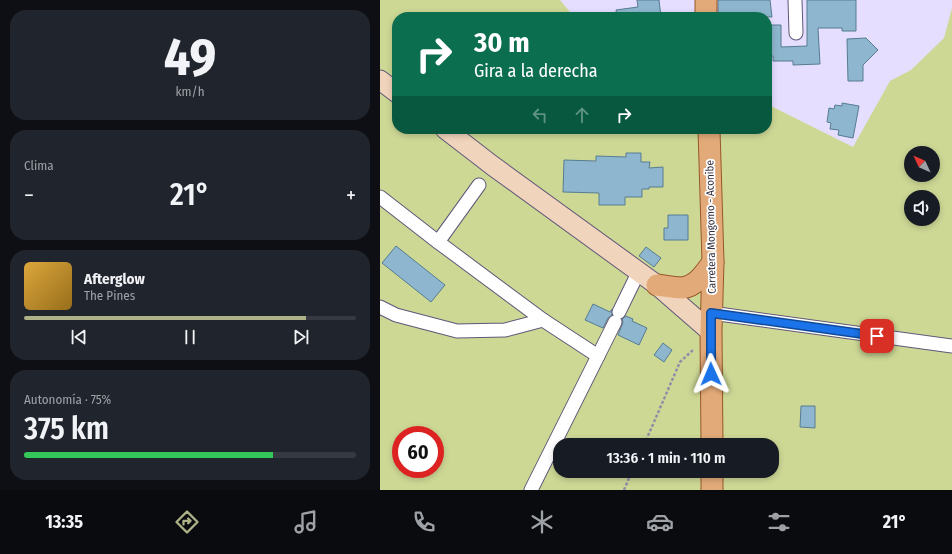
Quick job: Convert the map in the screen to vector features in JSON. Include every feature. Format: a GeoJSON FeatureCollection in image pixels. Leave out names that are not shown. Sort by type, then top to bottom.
{"type":"FeatureCollection","features":[{"type":"Feature","properties":{"kind":"main road"},"geometry":{"type":"LineString","coordinates":[[706,0],[706,12]]}},
{"type":"Feature","properties":{"kind":"main road","name":"Carretera Mongomo - Aconibe"},"geometry":{"type":"LineString","coordinates":[[709,134],[713,262],[711,322],[712,438]]}},
{"type":"Feature","properties":{"kind":"main road"},"geometry":{"type":"LineString","coordinates":[[657,285],[683,288],[694,284],[703,276],[713,262]]}},
{"type":"Feature","properties":{"kind":"main road"},"geometry":{"type":"LineString","coordinates":[[712,478],[712,490]]}},
{"type":"Feature","properties":{"kind":"street"},"geometry":{"type":"LineString","coordinates":[[795,0],[796,33]]}},
{"type":"Feature","properties":{"kind":"street"},"geometry":{"type":"LineString","coordinates":[[380,80],[392,88]]}},
{"type":"Feature","properties":{"kind":"street"},"geometry":{"type":"LineString","coordinates":[[451,134],[493,166],[657,285],[711,322],[952,346]]}},
{"type":"Feature","properties":{"kind":"street"},"geometry":{"type":"LineString","coordinates":[[438,242],[479,185]]}},
{"type":"Feature","properties":{"kind":"street"},"geometry":{"type":"LineString","coordinates":[[380,196],[438,242],[543,320],[598,356]]}},
{"type":"Feature","properties":{"kind":"street"},"geometry":{"type":"LineString","coordinates":[[531,490],[639,271]]}},
{"type":"Feature","properties":{"kind":"street"},"geometry":{"type":"LineString","coordinates":[[380,307],[396,315],[457,331],[505,330],[543,320]]}},
{"type":"Feature","properties":{"kind":"path"},"geometry":{"type":"LineString","coordinates":[[647,438],[680,362],[711,322]]}},
{"type":"Feature","properties":{"kind":"path"},"geometry":{"type":"LineString","coordinates":[[624,490],[629,478]]}},
{"type":"Feature","properties":{"kind":"green space"},"geometry":{"type":"Polygon","coordinates":[[[380,0],[560,0],[570,12],[392,12],[392,134],[772,134],[772,106],[853,147],[890,81],[911,70],[944,38],[952,8],[952,490],[380,490],[380,0]]]}},
{"type":"Feature","properties":{"kind":"building"},"geometry":{"type":"Polygon","coordinates":[[[637,0],[659,0],[660,12],[616,12],[616,10],[638,7],[637,0]]]}},
{"type":"Feature","properties":{"kind":"building"},"geometry":{"type":"Polygon","coordinates":[[[718,0],[770,0],[771,12],[718,12],[718,0]]]}},
{"type":"Feature","properties":{"kind":"building"},"geometry":{"type":"Polygon","coordinates":[[[807,0],[856,0],[856,31],[842,31],[842,28],[818,28],[820,64],[793,65],[793,61],[773,61],[772,25],[781,25],[781,47],[807,46],[807,0]]]}},
{"type":"Feature","properties":{"kind":"building"},"geometry":{"type":"Polygon","coordinates":[[[866,38],[878,50],[863,65],[863,81],[848,81],[847,39],[866,38]]]}},
{"type":"Feature","properties":{"kind":"building"},"geometry":{"type":"Polygon","coordinates":[[[842,103],[859,106],[853,138],[838,135],[839,130],[830,129],[831,123],[827,122],[829,108],[834,109],[835,105],[842,106],[842,103]]]}},
{"type":"Feature","properties":{"kind":"building"},"geometry":{"type":"Polygon","coordinates":[[[626,153],[641,153],[641,162],[650,162],[649,168],[663,167],[663,187],[649,187],[649,189],[642,189],[642,197],[625,197],[625,205],[599,205],[599,193],[563,192],[564,160],[596,161],[596,156],[626,157],[626,153]]]}},
{"type":"Feature","properties":{"kind":"building"},"geometry":{"type":"Polygon","coordinates":[[[668,215],[688,215],[688,240],[664,240],[664,228],[668,228],[668,215]]]}},
{"type":"Feature","properties":{"kind":"building"},"geometry":{"type":"Polygon","coordinates":[[[396,246],[445,285],[431,302],[382,263],[396,246]]]}},
{"type":"Feature","properties":{"kind":"building"},"geometry":{"type":"Polygon","coordinates":[[[646,247],[661,258],[654,267],[639,256],[646,247]]]}},
{"type":"Feature","properties":{"kind":"building"},"geometry":{"type":"Polygon","coordinates":[[[593,304],[610,312],[612,309],[612,315],[608,318],[603,328],[585,320],[593,304]]]}},
{"type":"Feature","properties":{"kind":"building"},"geometry":{"type":"Polygon","coordinates":[[[626,316],[633,319],[632,321],[647,328],[639,345],[618,335],[623,322],[622,319],[626,316]]]}},
{"type":"Feature","properties":{"kind":"building"},"geometry":{"type":"Polygon","coordinates":[[[663,343],[672,350],[664,362],[654,355],[663,343]]]}},
{"type":"Feature","properties":{"kind":"building"},"geometry":{"type":"Polygon","coordinates":[[[801,406],[815,406],[815,428],[800,427],[801,406]]]}},
{"type":"Feature","properties":{"kind":"route"},"geometry":{"type":"LineString","coordinates":[[711,374],[711,313],[877,336]]}}]}
